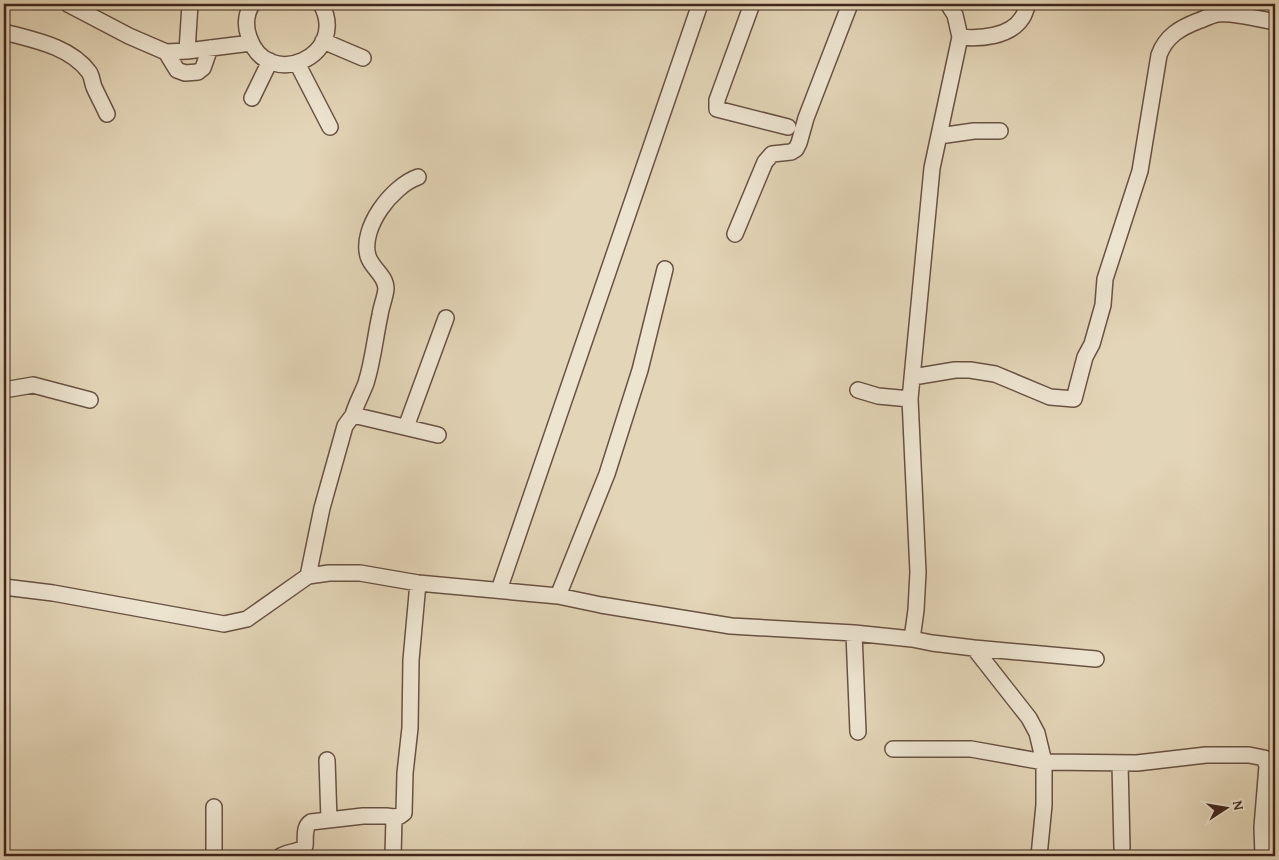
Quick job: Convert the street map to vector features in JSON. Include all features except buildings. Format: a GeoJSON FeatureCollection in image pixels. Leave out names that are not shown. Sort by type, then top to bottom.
{"type":"FeatureCollection","features":[{"type":"Feature","properties":{"kind":"street"},"geometry":{"type":"LineString","coordinates":[[68,4],[129,36],[166,52],[251,43]]}},
{"type":"Feature","properties":{"kind":"street"},"geometry":{"type":"LineString","coordinates":[[186,51],[190,4]]}},
{"type":"Feature","properties":{"kind":"street"},"geometry":{"type":"LineString","coordinates":[[252,4],[247,16],[246,26],[251,43],[262,57],[279,64],[296,64],[312,55],[323,41],[326,23],[325,14],[320,4]]}},
{"type":"Feature","properties":{"kind":"street"},"geometry":{"type":"LineString","coordinates":[[499,590],[700,4]]}},
{"type":"Feature","properties":{"kind":"street"},"geometry":{"type":"LineString","coordinates":[[752,4],[716,105],[717,109],[788,127]]}},
{"type":"Feature","properties":{"kind":"street"},"geometry":{"type":"LineString","coordinates":[[735,234],[765,162],[772,154],[791,152],[796,149],[850,4]]}},
{"type":"Feature","properties":{"kind":"street"},"geometry":{"type":"LineString","coordinates":[[912,638],[918,572],[910,399],[932,168],[960,37],[955,15],[948,4]]}},
{"type":"Feature","properties":{"kind":"street"},"geometry":{"type":"LineString","coordinates":[[960,37],[988,37],[1014,27],[1022,18],[1028,4]]}},
{"type":"Feature","properties":{"kind":"street"},"geometry":{"type":"LineString","coordinates":[[913,376],[955,370],[970,370],[994,374],[1050,397],[1074,399],[1085,358],[1100,320],[1105,279],[1140,171],[1162,46],[1180,29],[1217,14],[1229,14],[1275,22]]}},
{"type":"Feature","properties":{"kind":"street"},"geometry":{"type":"LineString","coordinates":[[4,32],[39,41],[60,50],[81,63],[91,74],[92,84],[107,114]]}},
{"type":"Feature","properties":{"kind":"street"},"geometry":{"type":"LineString","coordinates":[[323,41],[363,58]]}},
{"type":"Feature","properties":{"kind":"street"},"geometry":{"type":"LineString","coordinates":[[166,52],[177,70],[185,73],[198,72],[203,68],[210,48]]}},
{"type":"Feature","properties":{"kind":"street"},"geometry":{"type":"LineString","coordinates":[[252,98],[270,61]]}},
{"type":"Feature","properties":{"kind":"street"},"geometry":{"type":"LineString","coordinates":[[296,64],[330,127]]}},
{"type":"Feature","properties":{"kind":"street"},"geometry":{"type":"LineString","coordinates":[[939,136],[974,131],[1000,131]]}},
{"type":"Feature","properties":{"kind":"street"},"geometry":{"type":"LineString","coordinates":[[308,576],[322,508],[345,426],[354,415],[355,406],[365,386],[373,358],[386,288],[383,278],[368,256],[369,233],[387,198],[398,188],[418,177]]}},
{"type":"Feature","properties":{"kind":"street"},"geometry":{"type":"LineString","coordinates":[[558,596],[607,474],[640,370],[665,269]]}},
{"type":"Feature","properties":{"kind":"street"},"geometry":{"type":"LineString","coordinates":[[406,427],[446,318]]}},
{"type":"Feature","properties":{"kind":"street"},"geometry":{"type":"LineString","coordinates":[[4,390],[33,385],[90,400]]}},
{"type":"Feature","properties":{"kind":"street"},"geometry":{"type":"LineString","coordinates":[[858,390],[878,396],[910,399]]}},
{"type":"Feature","properties":{"kind":"street"},"geometry":{"type":"LineString","coordinates":[[354,415],[438,435]]}},
{"type":"Feature","properties":{"kind":"street"},"geometry":{"type":"LineString","coordinates":[[4,588],[52,593],[224,624],[247,619],[308,576],[329,572],[360,574],[418,583],[558,596],[601,605],[731,626],[912,638],[932,643],[974,648],[1096,659]]}},
{"type":"Feature","properties":{"kind":"street"},"geometry":{"type":"LineString","coordinates":[[281,856],[300,851],[305,846],[306,829],[311,822],[363,816],[394,817],[404,813],[405,773],[410,728],[411,660],[418,583]]}},
{"type":"Feature","properties":{"kind":"street"},"geometry":{"type":"LineString","coordinates":[[854,633],[858,732]]}},
{"type":"Feature","properties":{"kind":"street"},"geometry":{"type":"LineString","coordinates":[[974,648],[1029,718],[1037,733],[1044,762],[1044,804],[1039,856]]}},
{"type":"Feature","properties":{"kind":"street"},"geometry":{"type":"LineString","coordinates":[[893,749],[972,749],[1044,762],[1120,763],[1206,755],[1248,754],[1264,758],[1268,766],[1262,827],[1263,856]]}},
{"type":"Feature","properties":{"kind":"street"},"geometry":{"type":"LineString","coordinates":[[327,760],[329,820]]}},
{"type":"Feature","properties":{"kind":"street"},"geometry":{"type":"LineString","coordinates":[[1120,763],[1122,848]]}},
{"type":"Feature","properties":{"kind":"street"},"geometry":{"type":"LineString","coordinates":[[214,807],[214,856]]}},
{"type":"Feature","properties":{"kind":"street"},"geometry":{"type":"LineString","coordinates":[[393,856],[394,817]]}}]}
